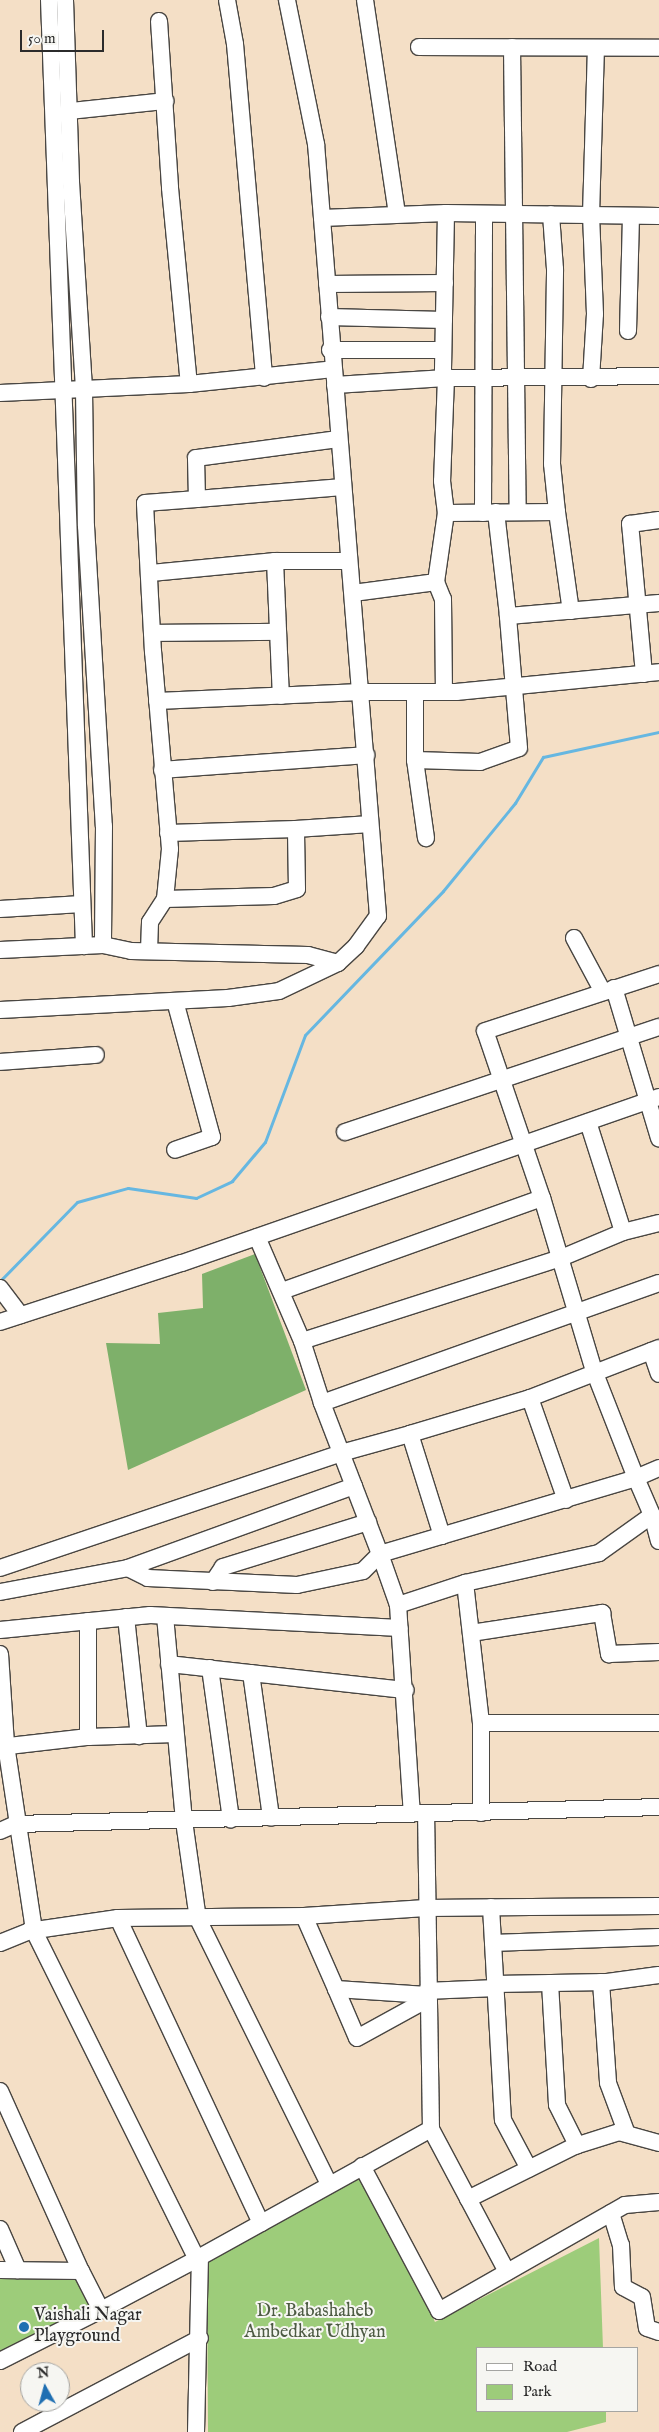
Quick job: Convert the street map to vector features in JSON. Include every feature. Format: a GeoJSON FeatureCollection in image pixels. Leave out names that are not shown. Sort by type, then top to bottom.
{"type":"FeatureCollection","features":[{"type":"Feature","properties":{"kind":"street"},"geometry":{"type":"LineString","coordinates":[[49,0],[84,946]]}},
{"type":"Feature","properties":{"kind":"street"},"geometry":{"type":"LineString","coordinates":[[65,0],[84,390],[85,493],[104,826],[103,946]]}},
{"type":"Feature","properties":{"kind":"street"},"geometry":{"type":"LineString","coordinates":[[227,0],[235,44],[264,378]]}},
{"type":"Feature","properties":{"kind":"street"},"geometry":{"type":"LineString","coordinates":[[0,1010],[175,1001],[279,992],[338,963],[356,946],[378,916],[353,593],[348,561],[334,377],[330,350],[316,144],[287,0]]}},
{"type":"Feature","properties":{"kind":"street"},"geometry":{"type":"LineString","coordinates":[[365,0],[397,214]]}},
{"type":"Feature","properties":{"kind":"street"},"geometry":{"type":"LineString","coordinates":[[159,21],[189,384]]}},
{"type":"Feature","properties":{"kind":"street"},"geometry":{"type":"LineString","coordinates":[[419,47],[659,48]]}},
{"type":"Feature","properties":{"kind":"street"},"geometry":{"type":"LineString","coordinates":[[512,47],[518,512]]}},
{"type":"Feature","properties":{"kind":"street"},"geometry":{"type":"LineString","coordinates":[[591,379],[595,314],[591,215],[596,48]]}},
{"type":"Feature","properties":{"kind":"street"},"geometry":{"type":"LineString","coordinates":[[70,111],[165,101]]}},
{"type":"Feature","properties":{"kind":"street"},"geometry":{"type":"LineString","coordinates":[[444,692],[443,599],[436,582],[446,513],[442,481],[446,378],[443,350],[446,213]]}},
{"type":"Feature","properties":{"kind":"street"},"geometry":{"type":"LineString","coordinates":[[322,218],[446,213],[659,216]]}},
{"type":"Feature","properties":{"kind":"street"},"geometry":{"type":"LineString","coordinates":[[552,214],[555,269],[551,378],[552,464],[571,611]]}},
{"type":"Feature","properties":{"kind":"street"},"geometry":{"type":"LineString","coordinates":[[415,760],[480,762],[519,748],[508,616],[489,513],[482,378],[484,215]]}},
{"type":"Feature","properties":{"kind":"street"},"geometry":{"type":"LineString","coordinates":[[628,331],[631,216]]}},
{"type":"Feature","properties":{"kind":"street"},"geometry":{"type":"LineString","coordinates":[[327,284],[445,283]]}},
{"type":"Feature","properties":{"kind":"street"},"geometry":{"type":"LineString","coordinates":[[329,317],[444,320]]}},
{"type":"Feature","properties":{"kind":"street"},"geometry":{"type":"LineString","coordinates":[[330,350],[443,350]]}},
{"type":"Feature","properties":{"kind":"street"},"geometry":{"type":"LineString","coordinates":[[0,393],[84,390],[264,378],[591,379],[659,376]]}},
{"type":"Feature","properties":{"kind":"street"},"geometry":{"type":"LineString","coordinates":[[197,499],[196,458],[338,439]]}},
{"type":"Feature","properties":{"kind":"street"},"geometry":{"type":"LineString","coordinates":[[149,951],[150,922],[165,899],[170,849],[156,701],[151,573],[145,503],[343,487]]}},
{"type":"Feature","properties":{"kind":"street"},"geometry":{"type":"LineString","coordinates":[[66,495],[85,493]]}},
{"type":"Feature","properties":{"kind":"street"},"geometry":{"type":"LineString","coordinates":[[446,513],[557,512]]}},
{"type":"Feature","properties":{"kind":"street"},"geometry":{"type":"LineString","coordinates":[[156,701],[361,692],[444,692],[651,673],[638,605],[630,524],[659,520]]}},
{"type":"Feature","properties":{"kind":"street"},"geometry":{"type":"LineString","coordinates":[[151,573],[275,561],[348,561]]}},
{"type":"Feature","properties":{"kind":"street"},"geometry":{"type":"LineString","coordinates":[[275,561],[281,696]]}},
{"type":"Feature","properties":{"kind":"street"},"geometry":{"type":"LineString","coordinates":[[353,593],[436,582]]}},
{"type":"Feature","properties":{"kind":"street"},"geometry":{"type":"LineString","coordinates":[[508,616],[659,603]]}},
{"type":"Feature","properties":{"kind":"street"},"geometry":{"type":"LineString","coordinates":[[152,632],[278,632]]}},
{"type":"Feature","properties":{"kind":"street"},"geometry":{"type":"LineString","coordinates":[[415,693],[415,760],[426,838]]}},
{"type":"Feature","properties":{"kind":"street"},"geometry":{"type":"LineString","coordinates":[[162,770],[366,755]]}},
{"type":"Feature","properties":{"kind":"street"},"geometry":{"type":"LineString","coordinates":[[168,833],[296,829],[370,824]]}},
{"type":"Feature","properties":{"kind":"street"},"geometry":{"type":"LineString","coordinates":[[165,899],[274,896],[298,890],[296,829]]}},
{"type":"Feature","properties":{"kind":"street"},"geometry":{"type":"LineString","coordinates":[[0,909],[82,904]]}},
{"type":"Feature","properties":{"kind":"street"},"geometry":{"type":"LineString","coordinates":[[574,938],[609,990],[631,1036],[653,1099],[659,1138]]}},
{"type":"Feature","properties":{"kind":"street"},"geometry":{"type":"LineString","coordinates":[[0,950],[103,946],[149,951],[308,955],[338,963]]}},
{"type":"Feature","properties":{"kind":"street"},"geometry":{"type":"LineString","coordinates":[[659,974],[485,1031],[522,1145],[542,1198],[561,1258],[574,1311],[594,1371],[652,1514],[659,1540]]}},
{"type":"Feature","properties":{"kind":"street"},"geometry":{"type":"LineString","coordinates":[[175,1001],[212,1137],[175,1150]]}},
{"type":"Feature","properties":{"kind":"street"},"geometry":{"type":"LineString","coordinates":[[345,1132],[659,1028]]}},
{"type":"Feature","properties":{"kind":"street"},"geometry":{"type":"LineString","coordinates":[[0,1062],[96,1055]]}},
{"type":"Feature","properties":{"kind":"street"},"geometry":{"type":"LineString","coordinates":[[0,1322],[257,1237],[653,1099]]}},
{"type":"Feature","properties":{"kind":"street"},"geometry":{"type":"LineString","coordinates":[[588,1122],[623,1232]]}},
{"type":"Feature","properties":{"kind":"street"},"geometry":{"type":"LineString","coordinates":[[282,1291],[542,1198]]}},
{"type":"Feature","properties":{"kind":"street"},"geometry":{"type":"LineString","coordinates":[[302,1341],[561,1258],[623,1232],[659,1223]]}},
{"type":"Feature","properties":{"kind":"street"},"geometry":{"type":"LineString","coordinates":[[257,1237],[282,1291],[302,1341],[322,1403],[398,1605],[419,1814],[426,1908],[431,2129],[508,2272]]}},
{"type":"Feature","properties":{"kind":"street"},"geometry":{"type":"LineString","coordinates":[[322,1403],[574,1311],[659,1283]]}},
{"type":"Feature","properties":{"kind":"street"},"geometry":{"type":"LineString","coordinates":[[0,1288],[20,1315]]}},
{"type":"Feature","properties":{"kind":"street"},"geometry":{"type":"LineString","coordinates":[[0,1568],[341,1453],[530,1398],[594,1371],[655,1350],[659,1374]]}},
{"type":"Feature","properties":{"kind":"street"},"geometry":{"type":"LineString","coordinates":[[530,1398],[566,1500]]}},
{"type":"Feature","properties":{"kind":"street"},"geometry":{"type":"LineString","coordinates":[[410,1434],[442,1536]]}},
{"type":"Feature","properties":{"kind":"street"},"geometry":{"type":"LineString","coordinates":[[128,1568],[148,1578],[297,1585],[363,1570],[380,1554],[566,1500],[636,1478],[659,1468]]}},
{"type":"Feature","properties":{"kind":"street"},"geometry":{"type":"LineString","coordinates":[[0,1592],[128,1568],[354,1486]]}},
{"type":"Feature","properties":{"kind":"street"},"geometry":{"type":"LineString","coordinates":[[398,1605],[465,1583],[599,1553],[652,1514]]}},
{"type":"Feature","properties":{"kind":"street"},"geometry":{"type":"LineString","coordinates":[[213,1582],[223,1567],[368,1522]]}},
{"type":"Feature","properties":{"kind":"street"},"geometry":{"type":"LineString","coordinates":[[465,1583],[481,1724],[481,1813]]}},
{"type":"Feature","properties":{"kind":"street"},"geometry":{"type":"LineString","coordinates":[[471,1633],[602,1613],[609,1654],[659,1652]]}},
{"type":"Feature","properties":{"kind":"street"},"geometry":{"type":"LineString","coordinates":[[0,1630],[126,1617],[165,1616],[400,1628]]}},
{"type":"Feature","properties":{"kind":"street"},"geometry":{"type":"LineString","coordinates":[[165,1616],[184,1821],[198,1919],[329,2184]]}},
{"type":"Feature","properties":{"kind":"street"},"geometry":{"type":"LineString","coordinates":[[126,1617],[139,1736]]}},
{"type":"Feature","properties":{"kind":"street"},"geometry":{"type":"LineString","coordinates":[[88,1621],[88,1737]]}},
{"type":"Feature","properties":{"kind":"street"},"geometry":{"type":"LineString","coordinates":[[0,1654],[3,1746],[34,1931],[198,2258],[200,2338],[196,2432]]}},
{"type":"Feature","properties":{"kind":"street"},"geometry":{"type":"LineString","coordinates":[[169,1664],[406,1690]]}},
{"type":"Feature","properties":{"kind":"street"},"geometry":{"type":"LineString","coordinates":[[210,1668],[231,1820]]}},
{"type":"Feature","properties":{"kind":"street"},"geometry":{"type":"LineString","coordinates":[[251,1673],[271,1818]]}},
{"type":"Feature","properties":{"kind":"street"},"geometry":{"type":"LineString","coordinates":[[481,1724],[659,1723]]}},
{"type":"Feature","properties":{"kind":"street"},"geometry":{"type":"LineString","coordinates":[[3,1746],[88,1737],[175,1734]]}},
{"type":"Feature","properties":{"kind":"street"},"geometry":{"type":"LineString","coordinates":[[0,1831],[16,1824],[231,1820],[659,1807]]}},
{"type":"Feature","properties":{"kind":"street"},"geometry":{"type":"LineString","coordinates":[[0,1943],[34,1931],[118,1918],[198,1919],[304,1916],[426,1908],[658,1911]]}},
{"type":"Feature","properties":{"kind":"street"},"geometry":{"type":"LineString","coordinates":[[491,1908],[503,2120],[529,2169]]}},
{"type":"Feature","properties":{"kind":"street"},"geometry":{"type":"LineString","coordinates":[[304,1916],[357,2038],[427,1995]]}},
{"type":"Feature","properties":{"kind":"street"},"geometry":{"type":"LineString","coordinates":[[118,1918],[261,2223]]}},
{"type":"Feature","properties":{"kind":"street"},"geometry":{"type":"LineString","coordinates":[[493,1943],[659,1937]]}},
{"type":"Feature","properties":{"kind":"street"},"geometry":{"type":"LineString","coordinates":[[336,1989],[427,1995],[495,1986],[601,1982],[659,1975]]}},
{"type":"Feature","properties":{"kind":"street"},"geometry":{"type":"LineString","coordinates":[[601,1982],[608,2083],[626,2134]]}},
{"type":"Feature","properties":{"kind":"street"},"geometry":{"type":"LineString","coordinates":[[550,1983],[557,2105],[577,2145]]}},
{"type":"Feature","properties":{"kind":"street"},"geometry":{"type":"LineString","coordinates":[[0,2090],[81,2271],[101,2310]]}},
{"type":"Feature","properties":{"kind":"street"},"geometry":{"type":"LineString","coordinates":[[0,2361],[198,2258],[431,2129]]}},
{"type":"Feature","properties":{"kind":"street"},"geometry":{"type":"LineString","coordinates":[[468,2199],[577,2145],[619,2132],[659,2143]]}},
{"type":"Feature","properties":{"kind":"street"},"geometry":{"type":"LineString","coordinates":[[362,2166],[439,2310],[626,2205],[659,2202]]}},
{"type":"Feature","properties":{"kind":"street"},"geometry":{"type":"LineString","coordinates":[[611,2213],[621,2245],[623,2287],[642,2297],[647,2328],[659,2332]]}},
{"type":"Feature","properties":{"kind":"street"},"geometry":{"type":"LineString","coordinates":[[0,2229],[18,2270]]}},
{"type":"Feature","properties":{"kind":"street"},"geometry":{"type":"LineString","coordinates":[[0,2270],[81,2271]]}},
{"type":"Feature","properties":{"kind":"street"},"geometry":{"type":"LineString","coordinates":[[22,2432],[200,2338]]}},
{"type":"Feature","properties":{"kind":"green space"},"geometry":{"type":"Polygon","coordinates":[[[255,1254],[306,1390],[128,1470],[106,1343],[160,1344],[158,1313],[203,1308],[202,1274],[255,1254]]]}},
{"type":"Feature","properties":{"kind":"green space","name":"Dr. Babashaheb Ambedkar Udhyan"},"geometry":{"type":"Polygon","coordinates":[[[362,2172],[435,2322],[599,2238],[603,2347],[477,2347],[477,2412],[606,2412],[606,2422],[567,2432],[208,2432],[207,2256],[362,2172]]]}},
{"type":"Feature","properties":{"kind":"green space","name":"Vaishali Nagar Playground"},"geometry":{"type":"Polygon","coordinates":[[[72,2264],[97,2302],[0,2352],[0,2267],[72,2264]]]}},
{"type":"Feature","properties":{"kind":"waterway"},"geometry":{"type":"LineString","coordinates":[[0,1281],[77,1202],[128,1188],[196,1198],[232,1181],[265,1142],[305,1035],[443,891],[515,803],[543,757],[659,732]]}},
{"type":"Feature","properties":{"kind":"place","name":"Vaishali Nagar Playground"},"geometry":{"type":"Point","coordinates":[24,2327]}}]}
